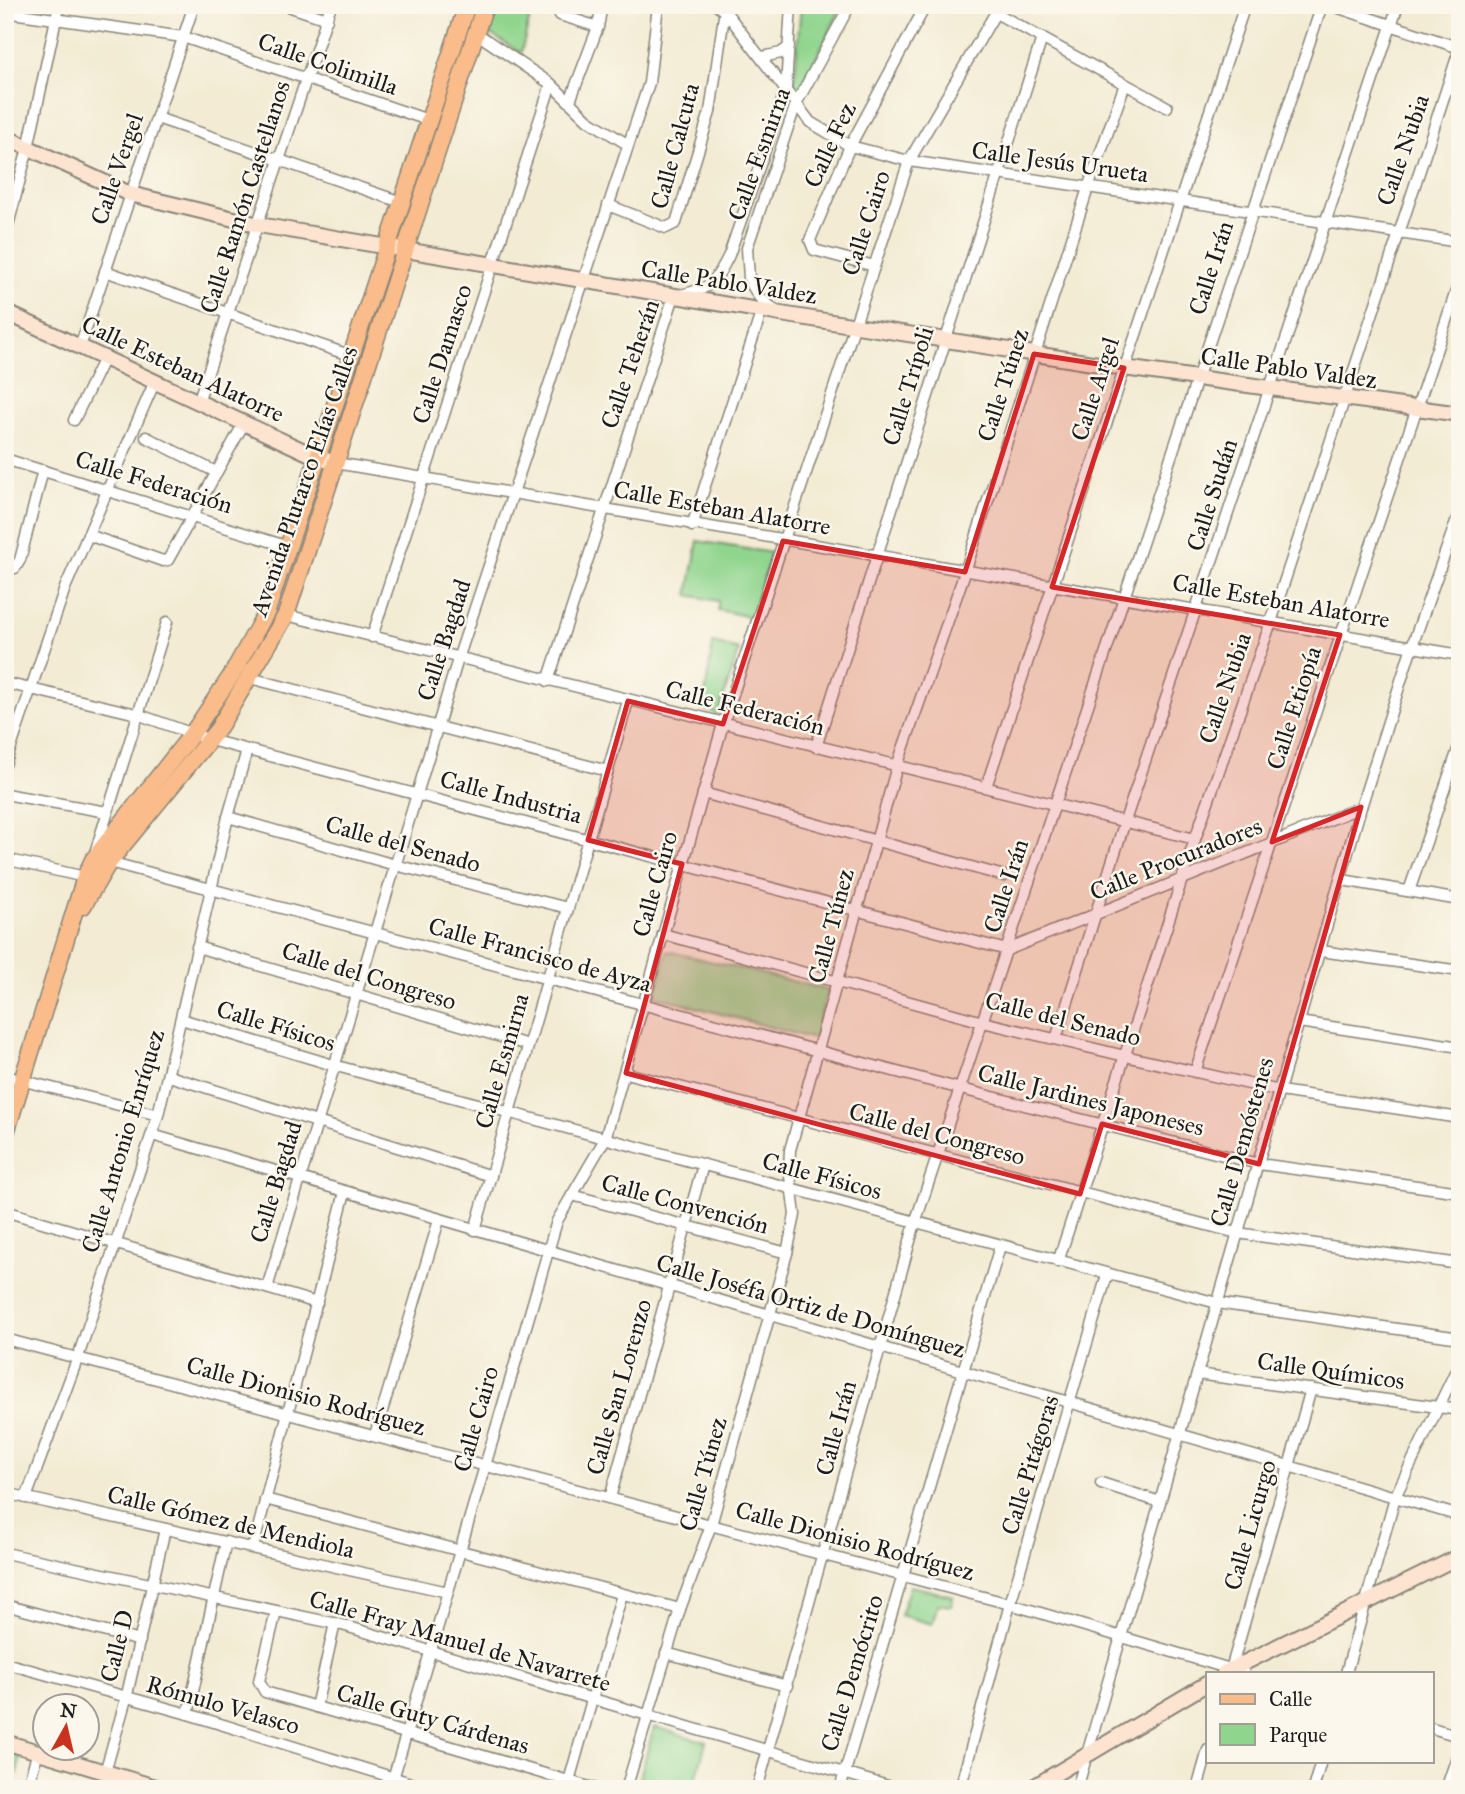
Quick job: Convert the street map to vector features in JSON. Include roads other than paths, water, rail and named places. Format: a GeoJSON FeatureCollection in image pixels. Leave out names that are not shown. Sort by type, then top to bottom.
{"type":"FeatureCollection","features":[{"type":"Feature","properties":{"kind":"main road","name":"Avenida Plutarco Elías Calles"},"geometry":{"type":"LineString","coordinates":[[128,826],[210,740],[286,615],[328,460],[352,356],[467,5]]}},
{"type":"Feature","properties":{"kind":"main road","name":"Avenida Plutarco Elías Calles"},"geometry":{"type":"LineString","coordinates":[[5,1136],[73,923],[85,877],[128,826],[192,734],[231,676],[267,611],[289,547],[328,460],[405,251],[485,5]]}},
{"type":"Feature","properties":{"kind":"main road","name":"Avenida Plutarco Elías Calles"},"geometry":{"type":"LineString","coordinates":[[73,923],[101,861]]}},
{"type":"Feature","properties":{"kind":"street"},"geometry":{"type":"LineString","coordinates":[[5,237],[29,148],[59,5]]}},
{"type":"Feature","properties":{"kind":"street","name":"Calle Vergel"},"geometry":{"type":"LineString","coordinates":[[80,346],[194,5]]}},
{"type":"Feature","properties":{"kind":"street"},"geometry":{"type":"LineString","coordinates":[[285,5],[327,19]]}},
{"type":"Feature","properties":{"kind":"street","name":"Calle Ramón Castellanos"},"geometry":{"type":"LineString","coordinates":[[198,402],[230,314],[331,5]]}},
{"type":"Feature","properties":{"kind":"street"},"geometry":{"type":"LineString","coordinates":[[570,101],[598,27],[602,5]]}},
{"type":"Feature","properties":{"kind":"street","name":"Calle Bagdad"},"geometry":{"type":"LineString","coordinates":[[267,1288],[458,659],[649,83],[659,5]]}},
{"type":"Feature","properties":{"kind":"street","name":"Calle Jesús Urueta"},"geometry":{"type":"LineString","coordinates":[[716,5],[726,8],[810,121],[850,146],[909,161],[1460,242]]}},
{"type":"Feature","properties":{"kind":"street","name":"Calle Teherán"},"geometry":{"type":"LineString","coordinates":[[548,681],[674,296],[703,290],[722,270],[786,89],[791,5]]}},
{"type":"Feature","properties":{"kind":"street","name":"Calle Esmirna"},"geometry":{"type":"LineString","coordinates":[[781,314],[752,288],[748,278],[747,248],[796,104],[850,5]]}},
{"type":"Feature","properties":{"kind":"street","name":"Calle Fez"},"geometry":{"type":"LineString","coordinates":[[874,266],[814,250],[810,243],[850,146],[926,5]]}},
{"type":"Feature","properties":{"kind":"street","name":"Calle Argel"},"geometry":{"type":"LineString","coordinates":[[986,787],[1245,5]]}},
{"type":"Feature","properties":{"kind":"street","name":"Calle Irán"},"geometry":{"type":"LineString","coordinates":[[757,1789],[915,1223],[1322,5]]}},
{"type":"Feature","properties":{"kind":"street"},"geometry":{"type":"LineString","coordinates":[[1330,5],[1460,48]]}},
{"type":"Feature","properties":{"kind":"street","name":"Calle Sudán"},"geometry":{"type":"LineString","coordinates":[[1056,1039],[1125,821],[1398,5]]}},
{"type":"Feature","properties":{"kind":"street","name":"Calle Calcuta"},"geometry":{"type":"LineString","coordinates":[[608,205],[666,228],[677,223],[710,112],[726,8]]}},
{"type":"Feature","properties":{"kind":"street"},"geometry":{"type":"LineString","coordinates":[[998,9],[1042,38],[1167,107]]}},
{"type":"Feature","properties":{"kind":"street","name":"Calle Cairo"},"geometry":{"type":"LineString","coordinates":[[391,1784],[547,1252],[557,1221],[605,1139],[626,1073],[723,724],[909,161],[998,9]]}},
{"type":"Feature","properties":{"kind":"street","name":"Calle Colimilla"},"geometry":{"type":"LineString","coordinates":[[5,12],[183,37],[431,121]]}},
{"type":"Feature","properties":{"kind":"street"},"geometry":{"type":"LineString","coordinates":[[560,15],[598,27]]}},
{"type":"Feature","properties":{"kind":"street"},"geometry":{"type":"LineString","coordinates":[[476,33],[551,85],[588,120],[627,144]]}},
{"type":"Feature","properties":{"kind":"street","name":"Calle Trípoli"},"geometry":{"type":"LineString","coordinates":[[816,747],[1042,38]]}},
{"type":"Feature","properties":{"kind":"street"},"geometry":{"type":"LineString","coordinates":[[762,57],[780,53],[789,47]]}},
{"type":"Feature","properties":{"kind":"street","name":"Calle Nubia"},"geometry":{"type":"LineString","coordinates":[[1058,1262],[1195,839],[1270,622],[1460,48]]}},
{"type":"Feature","properties":{"kind":"street","name":"Calle Túnez"},"geometry":{"type":"LineString","coordinates":[[626,1789],[680,1609],[711,1525],[788,1253],[795,1215],[789,1159],[897,766],[965,572],[1088,188],[1125,84]]}},
{"type":"Feature","properties":{"kind":"street","name":"Calle Damasco"},"geometry":{"type":"LineString","coordinates":[[372,637],[551,85]]}},
{"type":"Feature","properties":{"kind":"street"},"geometry":{"type":"LineString","coordinates":[[157,118],[404,203]]}},
{"type":"Feature","properties":{"kind":"street","name":"Calle Pablo Valdez"},"geometry":{"type":"LineString","coordinates":[[5,136],[130,194],[259,225],[1034,354],[1342,400],[1460,414]]}},
{"type":"Feature","properties":{"kind":"street"},"geometry":{"type":"LineString","coordinates":[[104,271],[352,356]]}},
{"type":"Feature","properties":{"kind":"street","name":"Calle Etiopía"},"geometry":{"type":"LineString","coordinates":[[1195,1072],[1460,279]]}},
{"type":"Feature","properties":{"kind":"street"},"geometry":{"type":"LineString","coordinates":[[692,526],[762,310]]}},
{"type":"Feature","properties":{"kind":"street","name":"Calle Esteban Alatorre"},"geometry":{"type":"LineString","coordinates":[[5,312],[328,460],[692,526],[1460,655]]}},
{"type":"Feature","properties":{"kind":"street"},"geometry":{"type":"LineString","coordinates":[[74,420],[104,358]]}},
{"type":"Feature","properties":{"kind":"street"},"geometry":{"type":"LineString","coordinates":[[5,765],[65,588],[155,381]]}},
{"type":"Feature","properties":{"kind":"street"},"geometry":{"type":"LineString","coordinates":[[88,536],[166,561],[244,423]]}},
{"type":"Feature","properties":{"kind":"street"},"geometry":{"type":"LineString","coordinates":[[146,437],[216,472]]}},
{"type":"Feature","properties":{"kind":"street","name":"Calle Federación"},"geometry":{"type":"LineString","coordinates":[[5,459],[289,547]]}},
{"type":"Feature","properties":{"kind":"street"},"geometry":{"type":"LineString","coordinates":[[10,567],[43,470]]}},
{"type":"Feature","properties":{"kind":"street","name":"Calle Demóstenes"},"geometry":{"type":"LineString","coordinates":[[1077,1789],[1361,807],[1412,646],[1460,511]]}},
{"type":"Feature","properties":{"kind":"street","name":"Calle Federación"},"geometry":{"type":"LineString","coordinates":[[286,615],[1195,839]]}},
{"type":"Feature","properties":{"kind":"street"},"geometry":{"type":"LineString","coordinates":[[101,861],[107,812],[167,622]]}},
{"type":"Feature","properties":{"kind":"street"},"geometry":{"type":"LineString","coordinates":[[250,678],[608,771]]}},
{"type":"Feature","properties":{"kind":"street","name":"Calle Industria"},"geometry":{"type":"LineString","coordinates":[[5,683],[137,714],[210,740],[1007,950]]}},
{"type":"Feature","properties":{"kind":"street","name":"Calle Esmirna"},"geometry":{"type":"LineString","coordinates":[[475,1230],[628,701]]}},
{"type":"Feature","properties":{"kind":"street"},"geometry":{"type":"LineString","coordinates":[[1409,891],[1455,773],[1460,744]]}},
{"type":"Feature","properties":{"kind":"street","name":"Calle Antonio Enríquez"},"geometry":{"type":"LineString","coordinates":[[26,1498],[78,1357],[158,1115],[228,817],[247,750]]}},
{"type":"Feature","properties":{"kind":"street"},"geometry":{"type":"LineString","coordinates":[[703,793],[1004,876]]}},
{"type":"Feature","properties":{"kind":"street"},"geometry":{"type":"LineString","coordinates":[[5,794],[107,812]]}},
{"type":"Feature","properties":{"kind":"street","name":"Calle Procuradores"},"geometry":{"type":"LineString","coordinates":[[1007,950],[1361,807]]}},
{"type":"Feature","properties":{"kind":"street","name":"Calle del Senado"},"geometry":{"type":"LineString","coordinates":[[228,817],[395,865],[568,908]]}},
{"type":"Feature","properties":{"kind":"street"},"geometry":{"type":"LineString","coordinates":[[5,859],[85,877]]}},
{"type":"Feature","properties":{"kind":"street","name":"Calle Francisco de Ayza"},"geometry":{"type":"LineString","coordinates":[[101,861],[961,1089]]}},
{"type":"Feature","properties":{"kind":"street"},"geometry":{"type":"LineString","coordinates":[[1342,880],[1460,900]]}},
{"type":"Feature","properties":{"kind":"street","name":"Calle del Senado"},"geometry":{"type":"LineString","coordinates":[[663,934],[983,1021],[1125,1056],[1280,1091],[1460,1118]]}},
{"type":"Feature","properties":{"kind":"street","name":"Calle del Congreso"},"geometry":{"type":"LineString","coordinates":[[197,947],[528,1045]]}},
{"type":"Feature","properties":{"kind":"street"},"geometry":{"type":"LineString","coordinates":[[1321,951],[1460,971]]}},
{"type":"Feature","properties":{"kind":"street","name":"Calle Físicos"},"geometry":{"type":"LineString","coordinates":[[181,1019],[333,1065],[1217,1303],[1460,1338]]}},
{"type":"Feature","properties":{"kind":"street"},"geometry":{"type":"LineString","coordinates":[[1299,1021],[1460,1047]]}},
{"type":"Feature","properties":{"kind":"street","name":"Calle del Congreso"},"geometry":{"type":"LineString","coordinates":[[626,1073],[1237,1233],[1460,1264]]}},
{"type":"Feature","properties":{"kind":"street"},"geometry":{"type":"LineString","coordinates":[[5,1076],[158,1115]]}},
{"type":"Feature","properties":{"kind":"street"},"geometry":{"type":"LineString","coordinates":[[169,1076],[491,1176]]}},
{"type":"Feature","properties":{"kind":"street","name":"Calle Jardines Japoneses"},"geometry":{"type":"LineString","coordinates":[[961,1089],[1259,1164],[1460,1192]]}},
{"type":"Feature","properties":{"kind":"street","name":"Calle Joséfa Ortiz de Domínguez"},"geometry":{"type":"LineString","coordinates":[[152,1135],[1460,1516]]}},
{"type":"Feature","properties":{"kind":"street","name":"Calle San Lorenzo"},"geometry":{"type":"LineString","coordinates":[[610,1498],[703,1166]]}},
{"type":"Feature","properties":{"kind":"street"},"geometry":{"type":"LineString","coordinates":[[253,1548],[345,1192]]}},
{"type":"Feature","properties":{"kind":"street","name":"Calle Convención"},"geometry":{"type":"LineString","coordinates":[[572,1195],[788,1253]]}},
{"type":"Feature","properties":{"kind":"street"},"geometry":{"type":"LineString","coordinates":[[5,1211],[317,1303]]}},
{"type":"Feature","properties":{"kind":"street"},"geometry":{"type":"LineString","coordinates":[[375,1435],[439,1220]]}},
{"type":"Feature","properties":{"kind":"street","name":"Calle Demócrito"},"geometry":{"type":"LineString","coordinates":[[841,1789],[1000,1246]]}},
{"type":"Feature","properties":{"kind":"street","name":"Calle Pitágoras"},"geometry":{"type":"LineString","coordinates":[[960,1789],[1010,1604],[1107,1275]]}},
{"type":"Feature","properties":{"kind":"street","name":"Calle Dionisio Rodríguez"},"geometry":{"type":"LineString","coordinates":[[5,1339],[1010,1604],[1121,1635],[1232,1672]]}},
{"type":"Feature","properties":{"kind":"street"},"geometry":{"type":"LineString","coordinates":[[1346,1672],[1395,1497],[1460,1362]]}},
{"type":"Feature","properties":{"kind":"street","name":"Calle Químicos"},"geometry":{"type":"LineString","coordinates":[[1197,1374],[1460,1410]]}},
{"type":"Feature","properties":{"kind":"street","name":"Calle Licurgo"},"geometry":{"type":"LineString","coordinates":[[1232,1672],[1311,1389]]}},
{"type":"Feature","properties":{"kind":"street"},"geometry":{"type":"LineString","coordinates":[[1101,1483],[1160,1502]]}},
{"type":"Feature","properties":{"kind":"street","name":"Calle Gómez de Mendiola"},"geometry":{"type":"LineString","coordinates":[[5,1493],[448,1592]]}},
{"type":"Feature","properties":{"kind":"street","name":"Calle Gómez de Mendiola"},"geometry":{"type":"LineString","coordinates":[[265,1499],[680,1609]]}},
{"type":"Feature","properties":{"kind":"street","name":"Calle D"},"geometry":{"type":"LineString","coordinates":[[105,1772],[126,1699],[165,1529]]}},
{"type":"Feature","properties":{"kind":"street"},"geometry":{"type":"LineString","coordinates":[[188,1714],[226,1542]]}},
{"type":"Feature","properties":{"kind":"street"},"geometry":{"type":"LineString","coordinates":[[5,1564],[7,1553]]}},
{"type":"Feature","properties":{"kind":"street","name":"Calle Fray Manuel de Navarrete"},"geometry":{"type":"LineString","coordinates":[[7,1553],[214,1600],[335,1623],[898,1789]]}},
{"type":"Feature","properties":{"kind":"street"},"geometry":{"type":"LineString","coordinates":[[1232,1672],[1366,1601],[1460,1556]]}},
{"type":"Feature","properties":{"kind":"street"},"geometry":{"type":"LineString","coordinates":[[569,1781],[622,1594]]}},
{"type":"Feature","properties":{"kind":"street"},"geometry":{"type":"LineString","coordinates":[[5,1605],[140,1641]]}},
{"type":"Feature","properties":{"kind":"street","name":"Calle Guty Cárdenas"},"geometry":{"type":"LineString","coordinates":[[276,1612],[260,1688],[596,1789]]}},
{"type":"Feature","properties":{"kind":"street"},"geometry":{"type":"LineString","coordinates":[[316,1707],[335,1623]]}},
{"type":"Feature","properties":{"kind":"street"},"geometry":{"type":"LineString","coordinates":[[666,1653],[787,1686]]}},
{"type":"Feature","properties":{"kind":"street","name":"Rómulo Velasco"},"geometry":{"type":"LineString","coordinates":[[5,1663],[126,1699],[188,1714],[391,1784],[429,1789]]}},
{"type":"Feature","properties":{"kind":"street"},"geometry":{"type":"LineString","coordinates":[[1030,1789],[1206,1684]]}},
{"type":"Feature","properties":{"kind":"street"},"geometry":{"type":"LineString","coordinates":[[1434,1728],[1457,1733],[1460,1747],[1458,1761],[1446,1789]]}},
{"type":"Feature","properties":{"kind":"street"},"geometry":{"type":"LineString","coordinates":[[5,1742],[32,1750]]}},
{"type":"Feature","properties":{"kind":"street"},"geometry":{"type":"LineString","coordinates":[[1197,1789],[1206,1757]]}},
{"type":"Feature","properties":{"kind":"street"},"geometry":{"type":"LineString","coordinates":[[27,1789],[34,1762]]}},
{"type":"Feature","properties":{"kind":"street"},"geometry":{"type":"LineString","coordinates":[[73,1762],[162,1789]]}},
{"type":"Feature","properties":{"kind":"street"},"geometry":{"type":"LineString","coordinates":[[1313,1789],[1321,1762]]}}]}
